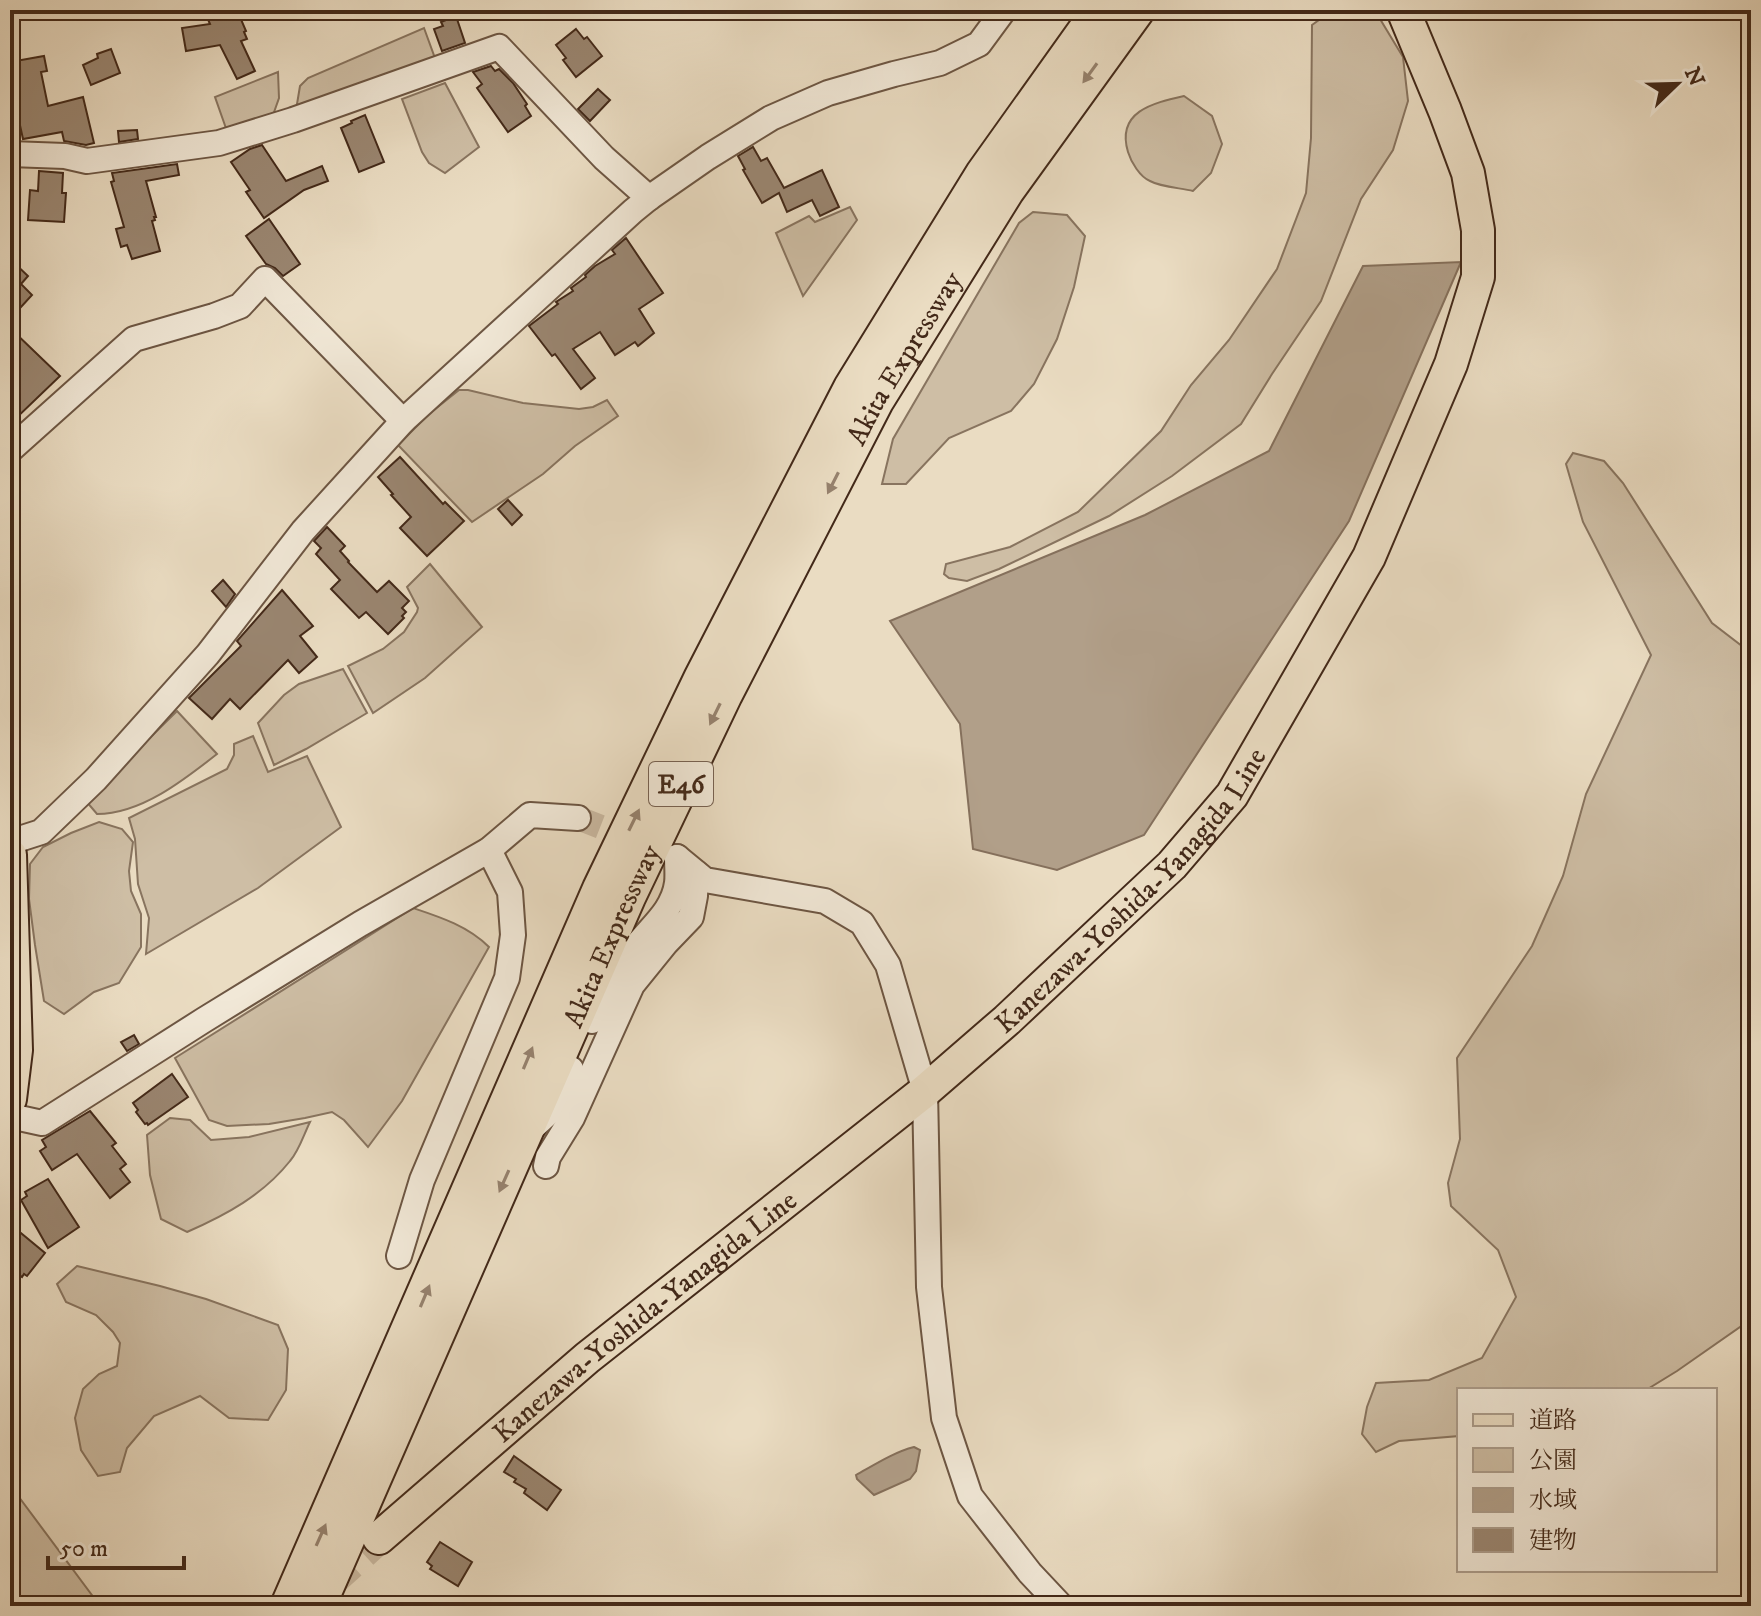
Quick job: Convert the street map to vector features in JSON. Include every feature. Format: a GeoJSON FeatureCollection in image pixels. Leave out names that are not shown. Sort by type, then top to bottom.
{"type":"FeatureCollection","features":[{"type":"Feature","properties":{"kind":"highway","name":"Akita Expressway"},"geometry":{"type":"LineString","coordinates":[[289,1606],[601,889],[709,665],[852,388],[984,174],[1101,10]]}},
{"type":"Feature","properties":{"kind":"highway","name":"Akita Expressway"},"geometry":{"type":"LineString","coordinates":[[317,1606],[627,897],[698,748],[875,401],[1006,190],[1136,10]]}},
{"type":"Feature","properties":{"kind":"main road","name":"Kanezawa-Yoshida-Yanagida Line"},"geometry":{"type":"LineString","coordinates":[[379,1538],[587,1358],[925,1091],[1007,1020],[1172,865],[1232,795],[1369,557],[1451,364],[1478,277],[1478,230],[1468,173],[1403,10]]}},
{"type":"Feature","properties":{"kind":"main road"},"geometry":{"type":"LineString","coordinates":[[10,855],[16,1050],[10,1099]]}},
{"type":"Feature","properties":{"kind":"street"},"geometry":{"type":"LineString","coordinates":[[10,842],[41,832],[96,779],[208,654],[303,531],[403,421],[649,198],[708,157],[784,111],[828,93],[940,63],[979,44],[1004,10]]}},
{"type":"Feature","properties":{"kind":"street"},"geometry":{"type":"LineString","coordinates":[[10,154],[65,156],[87,161],[219,143],[499,47],[604,158],[649,198]]}},
{"type":"Feature","properties":{"kind":"street"},"geometry":{"type":"LineString","coordinates":[[10,450],[134,339],[240,306],[265,279],[403,421]]}},
{"type":"Feature","properties":{"kind":"street"},"geometry":{"type":"LineString","coordinates":[[10,1116],[42,1123],[360,924],[489,850],[530,815],[578,818]]}},
{"type":"Feature","properties":{"kind":"street"},"geometry":{"type":"LineString","coordinates":[[399,1256],[422,1180],[507,978],[513,935],[510,892],[489,850]]}},
{"type":"Feature","properties":{"kind":"street"},"geometry":{"type":"LineString","coordinates":[[523,1136],[554,1108],[603,994],[635,947],[670,906],[677,883],[677,857],[705,880],[825,901],[862,923],[888,965],[925,1091],[929,1287],[944,1418],[970,1496],[1030,1573],[1061,1606]]}},
{"type":"Feature","properties":{"kind":"street"},"geometry":{"type":"LineString","coordinates":[[546,1166],[555,1142],[572,1118],[632,985],[691,917],[696,873]]}},
{"type":"Feature","properties":{"kind":"green space"},"geometry":{"type":"Polygon","coordinates":[[[1333,10],[1368,10],[1380,19],[1403,57],[1408,101],[1393,150],[1361,199],[1321,301],[1241,424],[1172,476],[1109,516],[999,569],[967,581],[949,578],[944,574],[946,564],[1010,547],[1078,512],[1161,431],[1277,269],[1306,193],[1311,138],[1312,25],[1333,10]]]}},
{"type":"Feature","properties":{"kind":"green space"},"geometry":{"type":"Polygon","coordinates":[[[424,28],[436,61],[296,110],[300,86],[308,78],[424,28]]]}},
{"type":"Feature","properties":{"kind":"green space"},"geometry":{"type":"Polygon","coordinates":[[[278,72],[279,98],[273,115],[228,134],[215,97],[278,72]]]}},
{"type":"Feature","properties":{"kind":"green space"},"geometry":{"type":"Polygon","coordinates":[[[445,83],[479,147],[445,173],[429,163],[422,152],[402,99],[445,83]]]}},
{"type":"Feature","properties":{"kind":"green space"},"geometry":{"type":"Polygon","coordinates":[[[1184,96],[1212,116],[1222,144],[1211,173],[1193,191],[1146,179],[1131,160],[1126,138],[1127,127],[1140,112],[1160,102],[1184,96]]]}},
{"type":"Feature","properties":{"kind":"green space"},"geometry":{"type":"Polygon","coordinates":[[[850,207],[857,220],[803,296],[776,233],[809,216],[815,222],[850,207]]]}},
{"type":"Feature","properties":{"kind":"green space"},"geometry":{"type":"Polygon","coordinates":[[[1033,212],[1067,215],[1085,236],[1074,287],[1057,339],[1034,384],[1011,411],[949,438],[906,484],[882,484],[893,439],[1019,223],[1033,212]]]}},
{"type":"Feature","properties":{"kind":"green space"},"geometry":{"type":"Polygon","coordinates":[[[459,390],[523,403],[579,409],[607,400],[618,416],[575,446],[543,474],[472,522],[398,445],[459,390]]]}},
{"type":"Feature","properties":{"kind":"green space"},"geometry":{"type":"Polygon","coordinates":[[[1573,453],[1604,461],[1623,483],[1712,623],[1751,653],[1751,1322],[1649,1388],[1457,1388],[1457,1436],[1399,1441],[1376,1452],[1362,1434],[1376,1383],[1429,1380],[1482,1358],[1516,1297],[1498,1250],[1451,1206],[1448,1183],[1460,1139],[1457,1058],[1532,946],[1563,876],[1586,794],[1651,655],[1583,522],[1566,464],[1573,453]]]}},
{"type":"Feature","properties":{"kind":"green space"},"geometry":{"type":"Polygon","coordinates":[[[430,564],[482,627],[425,678],[373,713],[348,666],[383,649],[404,632],[418,608],[407,587],[430,564]]]}},
{"type":"Feature","properties":{"kind":"green space"},"geometry":{"type":"Polygon","coordinates":[[[343,669],[367,713],[274,765],[258,723],[299,684],[343,669]]]}},
{"type":"Feature","properties":{"kind":"green space"},"geometry":{"type":"Polygon","coordinates":[[[177,711],[217,754],[146,802],[97,814],[86,801],[177,711]]]}},
{"type":"Feature","properties":{"kind":"green space"},"geometry":{"type":"Polygon","coordinates":[[[253,736],[268,772],[307,756],[341,827],[258,888],[146,954],[149,918],[138,884],[135,839],[129,818],[227,769],[234,755],[234,744],[253,736]]]}},
{"type":"Feature","properties":{"kind":"green space"},"geometry":{"type":"Polygon","coordinates":[[[99,822],[122,829],[133,842],[129,871],[131,891],[141,914],[141,947],[119,983],[94,992],[64,1014],[44,1001],[29,899],[30,864],[43,847],[99,822]]]}},
{"type":"Feature","properties":{"kind":"green space"},"geometry":{"type":"Polygon","coordinates":[[[413,908],[463,928],[489,947],[402,1101],[368,1147],[344,1120],[332,1112],[269,1124],[227,1126],[209,1120],[175,1058],[413,908]]]}},
{"type":"Feature","properties":{"kind":"green space"},"geometry":{"type":"Polygon","coordinates":[[[170,1118],[190,1120],[211,1140],[249,1137],[310,1122],[293,1157],[268,1184],[230,1211],[187,1232],[161,1219],[150,1175],[147,1135],[170,1118]]]}},
{"type":"Feature","properties":{"kind":"green space"},"geometry":{"type":"Polygon","coordinates":[[[77,1266],[206,1299],[278,1325],[288,1349],[286,1390],[268,1420],[229,1418],[200,1396],[154,1416],[127,1448],[120,1472],[98,1476],[81,1450],[75,1418],[83,1389],[99,1374],[117,1366],[120,1343],[96,1315],[66,1302],[57,1284],[77,1266]]]}},
{"type":"Feature","properties":{"kind":"green space"},"geometry":{"type":"Polygon","coordinates":[[[10,1485],[100,1606],[10,1606],[10,1485]]]}},
{"type":"Feature","properties":{"kind":"water"},"geometry":{"type":"Polygon","coordinates":[[[1461,262],[1349,521],[1144,835],[1057,870],[973,849],[960,724],[890,621],[1145,515],[1269,451],[1363,266],[1461,262]]]}},
{"type":"Feature","properties":{"kind":"water"},"geometry":{"type":"Polygon","coordinates":[[[914,1447],[920,1450],[916,1471],[910,1479],[874,1495],[857,1479],[856,1475],[877,1463],[914,1447]]]}},
{"type":"Feature","properties":{"kind":"building"},"geometry":{"type":"Polygon","coordinates":[[[204,10],[237,10],[246,31],[247,39],[241,41],[255,71],[237,79],[220,45],[186,51],[182,28],[210,24],[204,10]]]}},
{"type":"Feature","properties":{"kind":"building"},"geometry":{"type":"Polygon","coordinates":[[[456,16],[465,43],[442,51],[434,29],[443,26],[441,22],[456,16]]]}},
{"type":"Feature","properties":{"kind":"building"},"geometry":{"type":"Polygon","coordinates":[[[576,29],[602,56],[576,77],[556,45],[576,29]]]}},
{"type":"Feature","properties":{"kind":"building"},"geometry":{"type":"Polygon","coordinates":[[[111,49],[120,73],[91,85],[83,65],[98,58],[97,54],[111,49]]]}},
{"type":"Feature","properties":{"kind":"building"},"geometry":{"type":"Polygon","coordinates":[[[44,56],[47,71],[41,72],[48,106],[83,97],[94,143],[86,145],[64,141],[62,132],[23,139],[12,89],[15,88],[10,62],[44,56]]]}},
{"type":"Feature","properties":{"kind":"building"},"geometry":{"type":"Polygon","coordinates":[[[491,66],[495,71],[499,69],[513,83],[531,116],[508,132],[477,88],[482,84],[473,72],[491,66]]]}},
{"type":"Feature","properties":{"kind":"building"},"geometry":{"type":"Polygon","coordinates":[[[598,89],[610,100],[590,121],[578,109],[598,89]]]}},
{"type":"Feature","properties":{"kind":"building"},"geometry":{"type":"Polygon","coordinates":[[[365,115],[384,162],[359,172],[341,128],[365,115]]]}},
{"type":"Feature","properties":{"kind":"building"},"geometry":{"type":"Polygon","coordinates":[[[137,130],[138,139],[119,142],[118,131],[137,130]]]}},
{"type":"Feature","properties":{"kind":"building"},"geometry":{"type":"Polygon","coordinates":[[[262,145],[286,181],[322,166],[328,181],[304,190],[264,218],[231,162],[262,145]]]}},
{"type":"Feature","properties":{"kind":"building"},"geometry":{"type":"Polygon","coordinates":[[[753,147],[761,161],[767,158],[784,188],[822,170],[839,207],[820,216],[812,200],[787,212],[779,193],[762,203],[738,156],[753,147]]]}},
{"type":"Feature","properties":{"kind":"building"},"geometry":{"type":"Polygon","coordinates":[[[177,164],[179,175],[146,181],[156,217],[152,221],[160,251],[132,259],[127,245],[121,247],[116,229],[124,227],[111,182],[114,181],[112,173],[177,164]]]}},
{"type":"Feature","properties":{"kind":"building"},"geometry":{"type":"Polygon","coordinates":[[[39,171],[63,173],[62,193],[66,193],[64,222],[28,220],[30,190],[38,191],[39,171]]]}},
{"type":"Feature","properties":{"kind":"building"},"geometry":{"type":"Polygon","coordinates":[[[269,219],[300,264],[283,276],[266,264],[246,236],[269,219]]]}},
{"type":"Feature","properties":{"kind":"building"},"geometry":{"type":"Polygon","coordinates":[[[626,238],[663,293],[639,309],[654,333],[638,346],[635,342],[615,355],[600,332],[573,349],[595,378],[581,389],[529,326],[573,291],[571,288],[595,266],[615,254],[612,250],[626,238]]]}},
{"type":"Feature","properties":{"kind":"building"},"geometry":{"type":"Polygon","coordinates":[[[10,259],[28,276],[21,284],[32,295],[10,319],[10,259]]]}},
{"type":"Feature","properties":{"kind":"building"},"geometry":{"type":"Polygon","coordinates":[[[10,328],[60,376],[10,424],[10,328]]]}},
{"type":"Feature","properties":{"kind":"building"},"geometry":{"type":"Polygon","coordinates":[[[400,457],[443,504],[445,502],[464,521],[427,556],[400,528],[411,517],[378,477],[400,457]]]}},
{"type":"Feature","properties":{"kind":"building"},"geometry":{"type":"Polygon","coordinates":[[[508,500],[522,515],[512,525],[498,509],[508,500]]]}},
{"type":"Feature","properties":{"kind":"building"},"geometry":{"type":"Polygon","coordinates":[[[327,527],[345,546],[340,551],[348,562],[377,592],[389,581],[409,601],[402,608],[406,612],[402,616],[404,618],[388,634],[366,612],[359,618],[331,589],[340,580],[316,554],[321,548],[314,541],[327,527]]]}},
{"type":"Feature","properties":{"kind":"building"},"geometry":{"type":"Polygon","coordinates":[[[223,580],[235,594],[226,607],[212,591],[223,580]]]}},
{"type":"Feature","properties":{"kind":"building"},"geometry":{"type":"Polygon","coordinates":[[[282,590],[313,626],[300,636],[317,657],[299,673],[288,660],[240,709],[230,699],[212,719],[189,698],[241,646],[237,641],[282,590]]]}},
{"type":"Feature","properties":{"kind":"building"},"geometry":{"type":"Polygon","coordinates":[[[134,1035],[139,1044],[127,1051],[121,1042],[134,1035]]]}},
{"type":"Feature","properties":{"kind":"building"},"geometry":{"type":"Polygon","coordinates":[[[172,1074],[188,1097],[148,1125],[145,1124],[133,1103],[172,1074]]]}},
{"type":"Feature","properties":{"kind":"building"},"geometry":{"type":"Polygon","coordinates":[[[90,1111],[116,1143],[112,1146],[126,1164],[120,1169],[130,1182],[110,1198],[77,1154],[52,1170],[40,1151],[46,1147],[42,1140],[90,1111]]]}},
{"type":"Feature","properties":{"kind":"building"},"geometry":{"type":"Polygon","coordinates":[[[48,1179],[79,1227],[48,1248],[21,1200],[27,1196],[25,1192],[48,1179]]]}},
{"type":"Feature","properties":{"kind":"building"},"geometry":{"type":"Polygon","coordinates":[[[10,1224],[45,1253],[27,1276],[24,1274],[22,1277],[10,1268],[10,1224]]]}},
{"type":"Feature","properties":{"kind":"building"},"geometry":{"type":"Polygon","coordinates":[[[514,1456],[561,1490],[547,1510],[524,1493],[526,1489],[514,1482],[516,1479],[504,1472],[514,1456]]]}},
{"type":"Feature","properties":{"kind":"building"},"geometry":{"type":"Polygon","coordinates":[[[440,1542],[472,1562],[458,1586],[430,1569],[432,1566],[427,1562],[440,1542]]]}},
{"type":"Feature","properties":{"kind":"tunnel"},"geometry":{"type":"LineString","coordinates":[[578,818],[639,842]]}},
{"type":"Feature","properties":{"kind":"tunnel"},"geometry":{"type":"LineString","coordinates":[[327,1585],[379,1538]]}}]}
